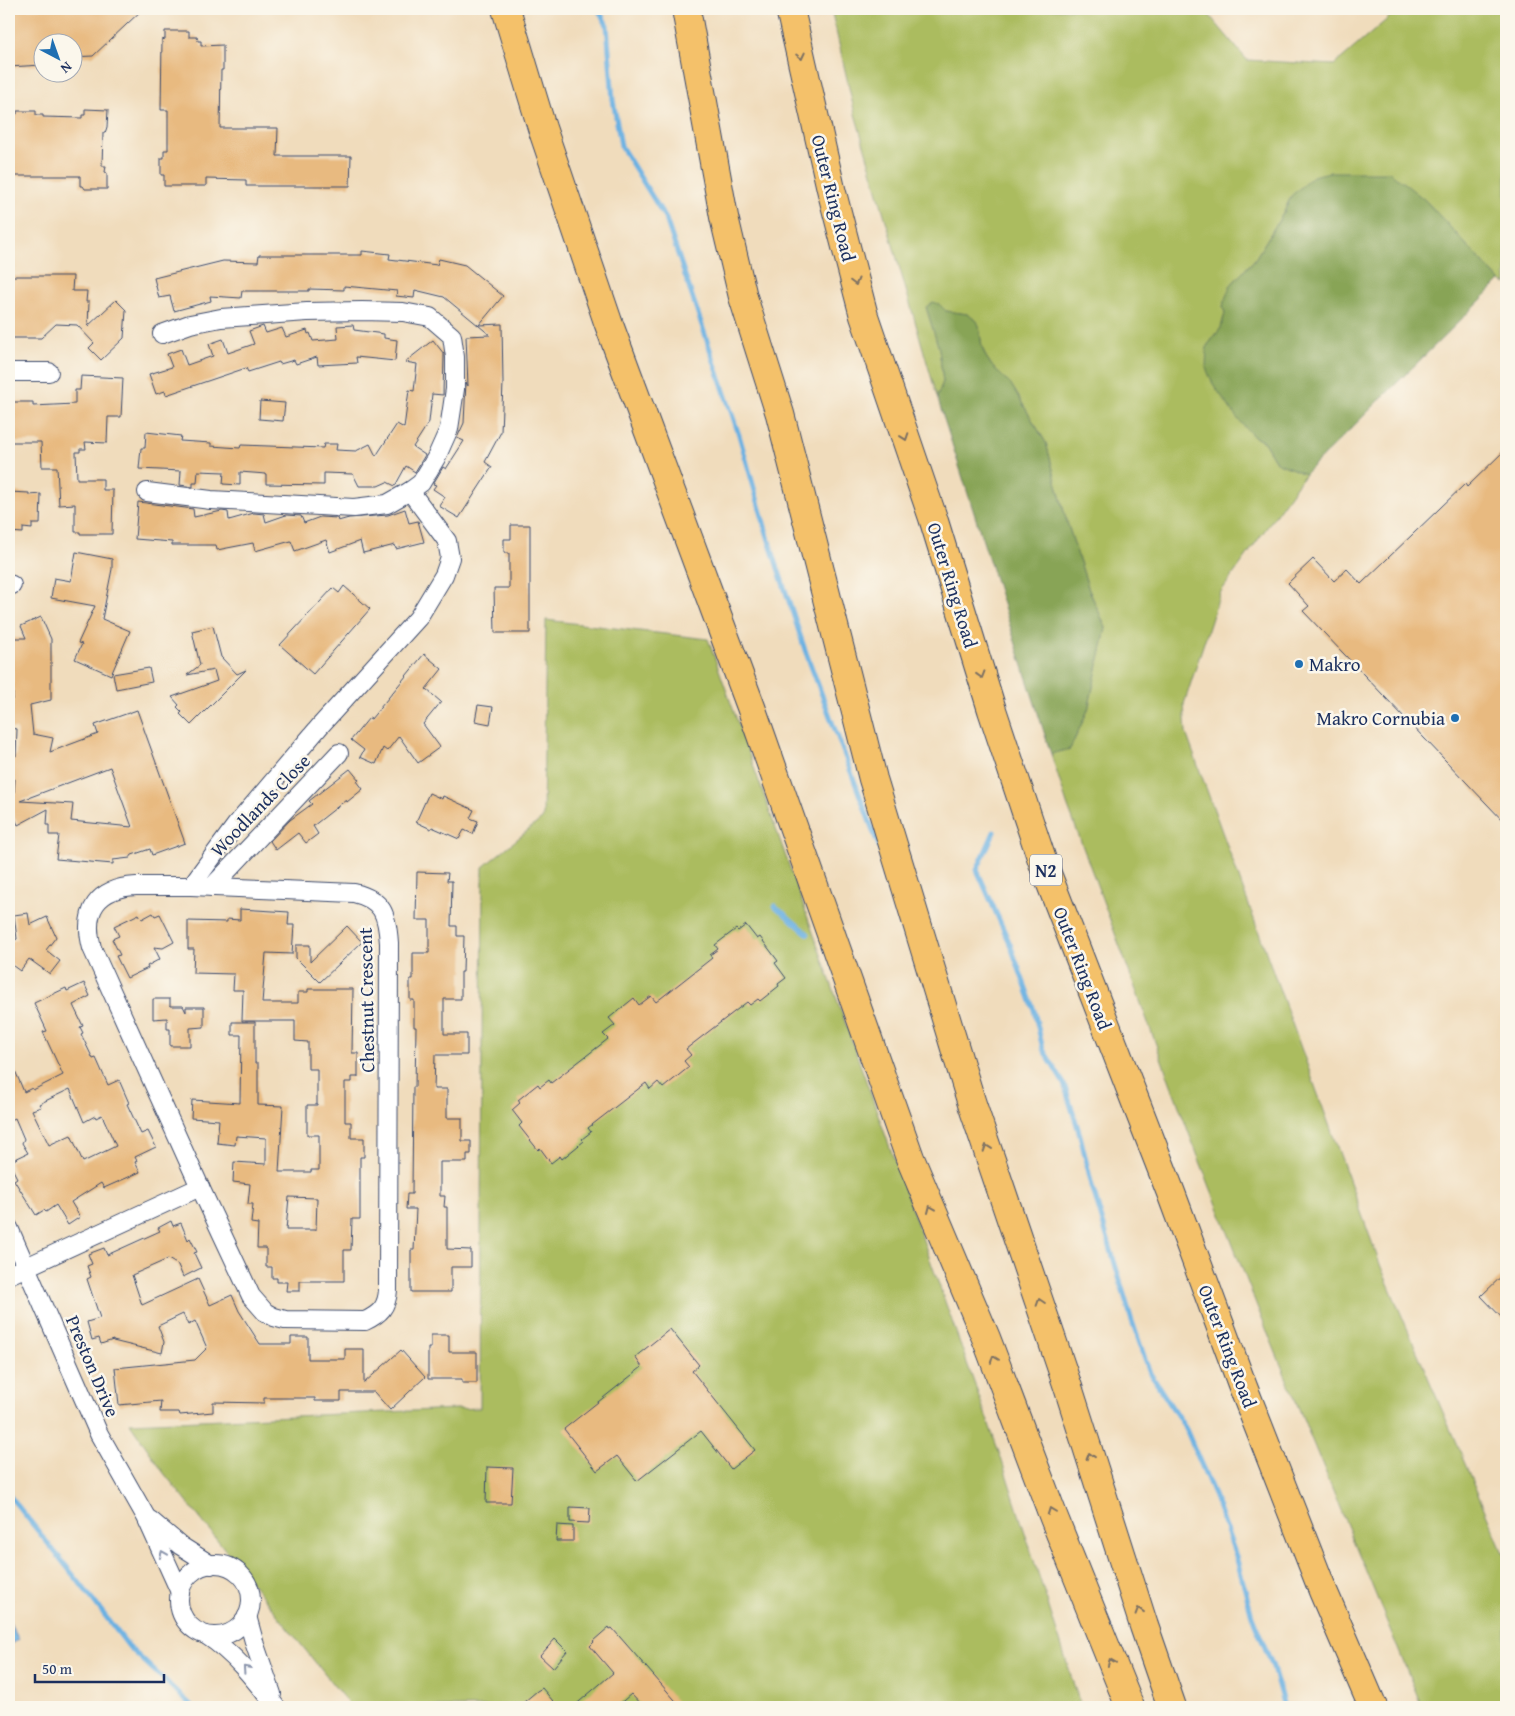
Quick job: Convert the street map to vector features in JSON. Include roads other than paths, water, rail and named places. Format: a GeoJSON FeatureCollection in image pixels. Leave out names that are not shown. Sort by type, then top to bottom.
{"type":"FeatureCollection","features":[{"type":"Feature","properties":{"kind":"highway"},"geometry":{"type":"LineString","coordinates":[[506,9],[542,128],[608,322],[751,707],[910,1158],[986,1338],[1054,1518],[1130,1707]]}},
{"type":"Feature","properties":{"kind":"highway"},"geometry":{"type":"LineString","coordinates":[[686,9],[724,217],[743,297],[780,414],[873,779],[972,1104],[1065,1378],[1144,1626],[1172,1707]]}},
{"type":"Feature","properties":{"kind":"highway","name":"Outer Ring Road"},"geometry":{"type":"LineString","coordinates":[[790,9],[831,189],[864,316],[933,518],[992,710],[1044,866],[1171,1193],[1243,1387],[1323,1591],[1373,1707]]}},
{"type":"Feature","properties":{"kind":"street"},"geometry":{"type":"LineString","coordinates":[[146,492],[211,500],[354,508],[387,504],[421,483],[436,458],[449,429],[455,389],[455,357],[452,336],[430,317],[402,312],[306,312],[221,318],[190,324],[162,334]]}},
{"type":"Feature","properties":{"kind":"street"},"geometry":{"type":"LineString","coordinates":[[9,372],[49,372]]}},
{"type":"Feature","properties":{"kind":"street"},"geometry":{"type":"LineString","coordinates":[[192,886],[207,862],[236,825],[320,726],[418,618],[444,575],[450,558],[447,540],[410,491]]}},
{"type":"Feature","properties":{"kind":"street","name":"Woodlands Close"},"geometry":{"type":"LineString","coordinates":[[212,887],[339,753]]}},
{"type":"Feature","properties":{"kind":"street","name":"Chestnut Crescent"},"geometry":{"type":"LineString","coordinates":[[192,886],[354,893],[367,896],[374,901],[380,907],[388,922],[388,1290],[387,1301],[382,1310],[376,1316],[365,1321],[285,1320],[265,1312],[251,1296],[92,948],[88,922],[91,911],[100,899],[110,892],[122,887],[192,886]]}},
{"type":"Feature","properties":{"kind":"street"},"geometry":{"type":"LineString","coordinates":[[9,1275],[200,1187]]}},
{"type":"Feature","properties":{"kind":"street","name":"Preston Drive"},"geometry":{"type":"LineString","coordinates":[[9,1228],[99,1434],[146,1517],[180,1592],[179,1606],[183,1618],[190,1627],[200,1634],[206,1635],[233,1655],[277,1707]]}},
{"type":"Feature","properties":{"kind":"street","name":"Preston Drive"},"geometry":{"type":"LineString","coordinates":[[146,1517],[181,1546],[212,1565],[234,1570],[243,1578],[251,1600],[247,1616],[277,1707]]}},
{"type":"Feature","properties":{"kind":"street"},"geometry":{"type":"LineString","coordinates":[[180,1592],[183,1583],[190,1574],[200,1568],[212,1565]]}},
{"type":"Feature","properties":{"kind":"street"},"geometry":{"type":"LineString","coordinates":[[206,1635],[224,1635],[235,1630],[244,1622],[247,1616]]}},
{"type":"Feature","properties":{"kind":"water"},"geometry":{"type":"Polygon","coordinates":[[[9,1621],[19,1640],[10,1644],[9,1641],[9,1621]]]}},
{"type":"Feature","properties":{"kind":"waterway"},"geometry":{"type":"LineString","coordinates":[[598,9],[607,25],[613,100],[621,146],[666,219],[739,435],[770,544],[805,650],[880,849]]}},
{"type":"Feature","properties":{"kind":"waterway"},"geometry":{"type":"LineString","coordinates":[[994,832],[977,870],[1010,944],[1034,1010],[1043,1049],[1064,1084],[1131,1318],[1150,1373],[1186,1429],[1213,1492],[1236,1556],[1252,1616],[1273,1667],[1284,1707]]}},
{"type":"Feature","properties":{"kind":"waterway"},"geometry":{"type":"LineString","coordinates":[[775,906],[808,934]]}},
{"type":"Feature","properties":{"kind":"waterway"},"geometry":{"type":"LineString","coordinates":[[9,1495],[130,1648],[193,1707]]}},
{"type":"Feature","properties":{"kind":"place","name":"Makro"},"geometry":{"type":"Point","coordinates":[1299,664]}},
{"type":"Feature","properties":{"kind":"place","name":"Makro Cornubia"},"geometry":{"type":"Point","coordinates":[1455,718]}}]}
